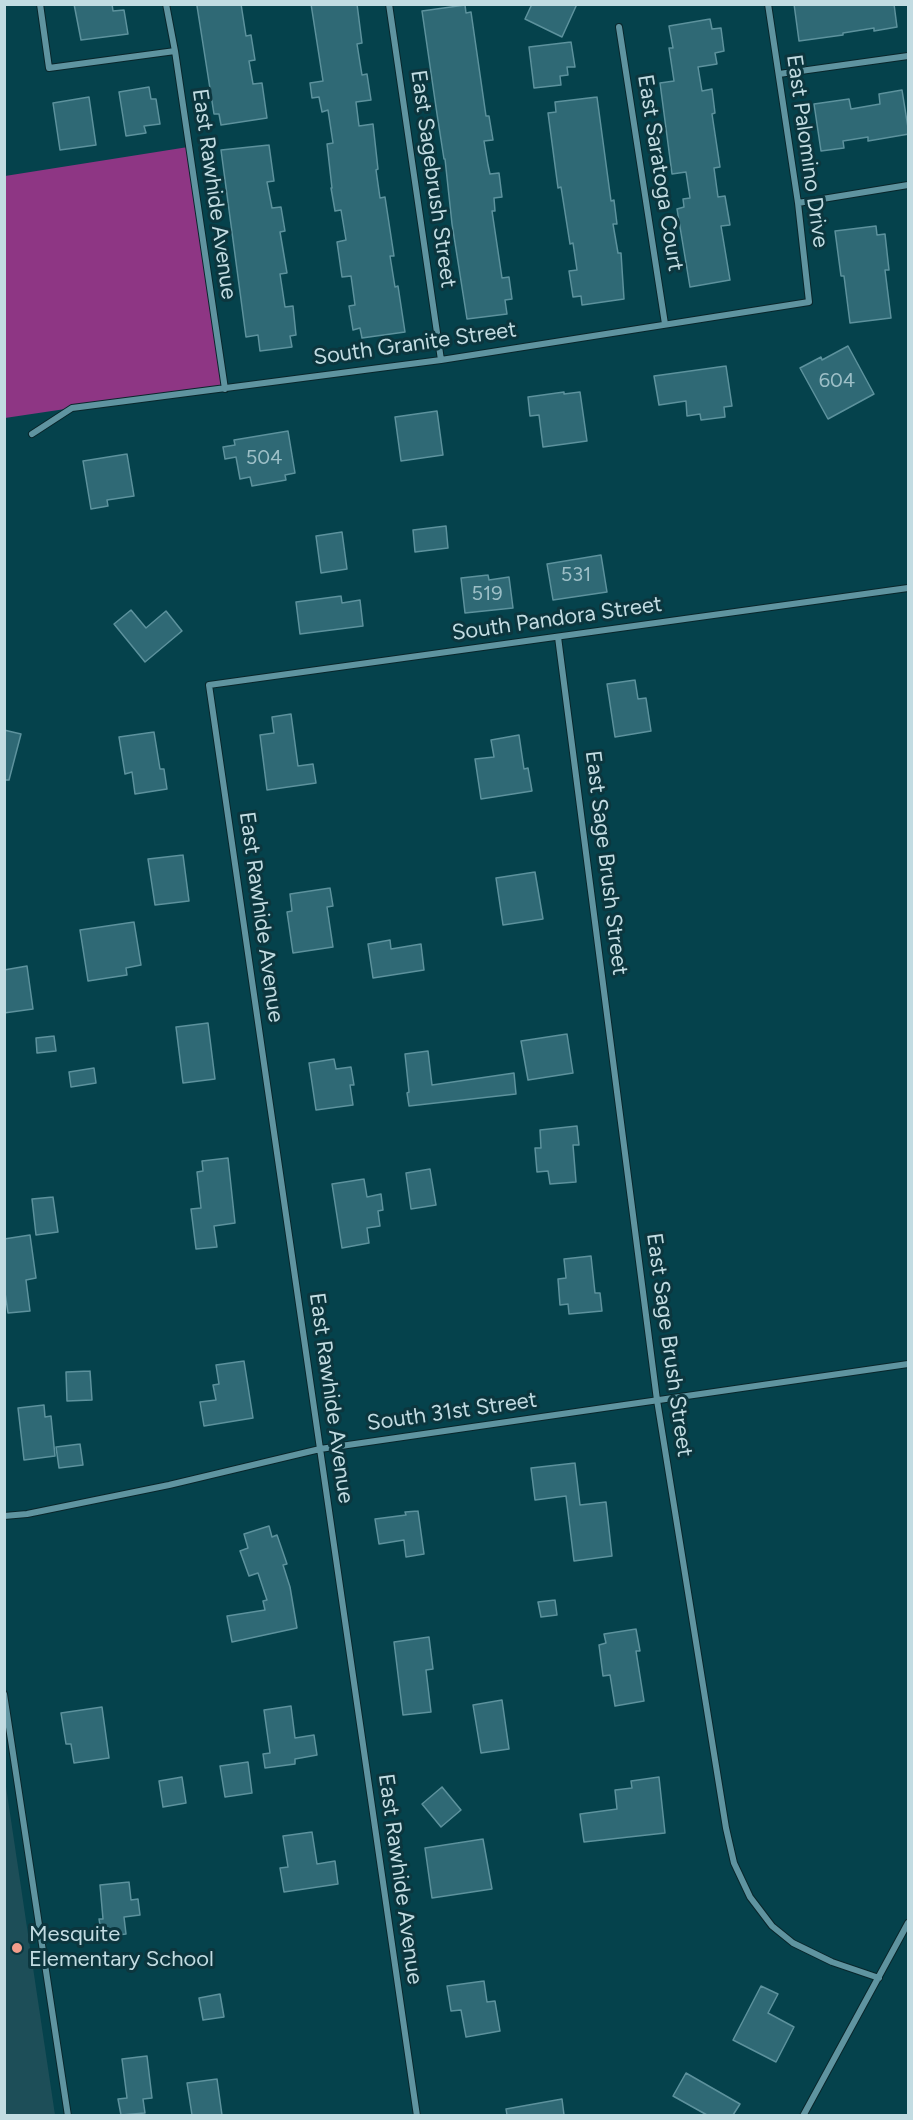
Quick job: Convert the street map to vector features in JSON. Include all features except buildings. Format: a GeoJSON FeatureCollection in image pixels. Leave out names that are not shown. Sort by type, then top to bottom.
{"type":"FeatureCollection","features":[{"type":"Feature","properties":{"kind":"street"},"geometry":{"type":"LineString","coordinates":[[40,4],[50,68],[175,51]]}},
{"type":"Feature","properties":{"kind":"street","name":"East Rawhide Avenue"},"geometry":{"type":"LineString","coordinates":[[166,4],[225,389]]}},
{"type":"Feature","properties":{"kind":"street","name":"East Sagebrush Street"},"geometry":{"type":"LineString","coordinates":[[389,4],[441,360]]}},
{"type":"Feature","properties":{"kind":"street","name":"East Palomino Drive"},"geometry":{"type":"LineString","coordinates":[[768,4],[798,203],[809,302]]}},
{"type":"Feature","properties":{"kind":"street","name":"East Saratoga Court"},"geometry":{"type":"LineString","coordinates":[[619,27],[665,324]]}},
{"type":"Feature","properties":{"kind":"street"},"geometry":{"type":"LineString","coordinates":[[779,74],[909,56]]}},
{"type":"Feature","properties":{"kind":"street"},"geometry":{"type":"LineString","coordinates":[[798,203],[909,185]]}},
{"type":"Feature","properties":{"kind":"street","name":"South Granite Street"},"geometry":{"type":"LineString","coordinates":[[32,434],[72,408],[441,360],[809,302]]}},
{"type":"Feature","properties":{"kind":"street","name":"South Pandora Street"},"geometry":{"type":"LineString","coordinates":[[209,685],[909,588]]}},
{"type":"Feature","properties":{"kind":"street","name":"East Sage Brush Street"},"geometry":{"type":"LineString","coordinates":[[558,638],[657,1400],[726,1828],[734,1863],[750,1897],[772,1926],[793,1942],[831,1962],[879,1978]]}},
{"type":"Feature","properties":{"kind":"street","name":"East Rawhide Avenue"},"geometry":{"type":"LineString","coordinates":[[209,685],[417,2115]]}},
{"type":"Feature","properties":{"kind":"street","name":"South 31st Street"},"geometry":{"type":"LineString","coordinates":[[4,1516],[27,1514],[169,1485],[320,1449],[909,1364]]}},
{"type":"Feature","properties":{"kind":"street"},"geometry":{"type":"LineString","coordinates":[[4,1694],[68,2115]]}},
{"type":"Feature","properties":{"kind":"street"},"geometry":{"type":"LineString","coordinates":[[804,2115],[909,1923]]}},
{"type":"Feature","properties":{"kind":"shaded area"},"geometry":{"type":"Polygon","coordinates":[[[188,147],[225,389],[5,418],[5,176],[188,147]]]}},
{"type":"Feature","properties":{"kind":"shaded area","name":"Mesquite Elementary School"},"geometry":{"type":"Polygon","coordinates":[[[5,1780],[55,2115],[5,2115],[5,1780]]]}},
{"type":"Feature","properties":{"kind":"place","name":"Mesquite Elementary School"},"geometry":{"type":"Point","coordinates":[17,1948]}}]}
